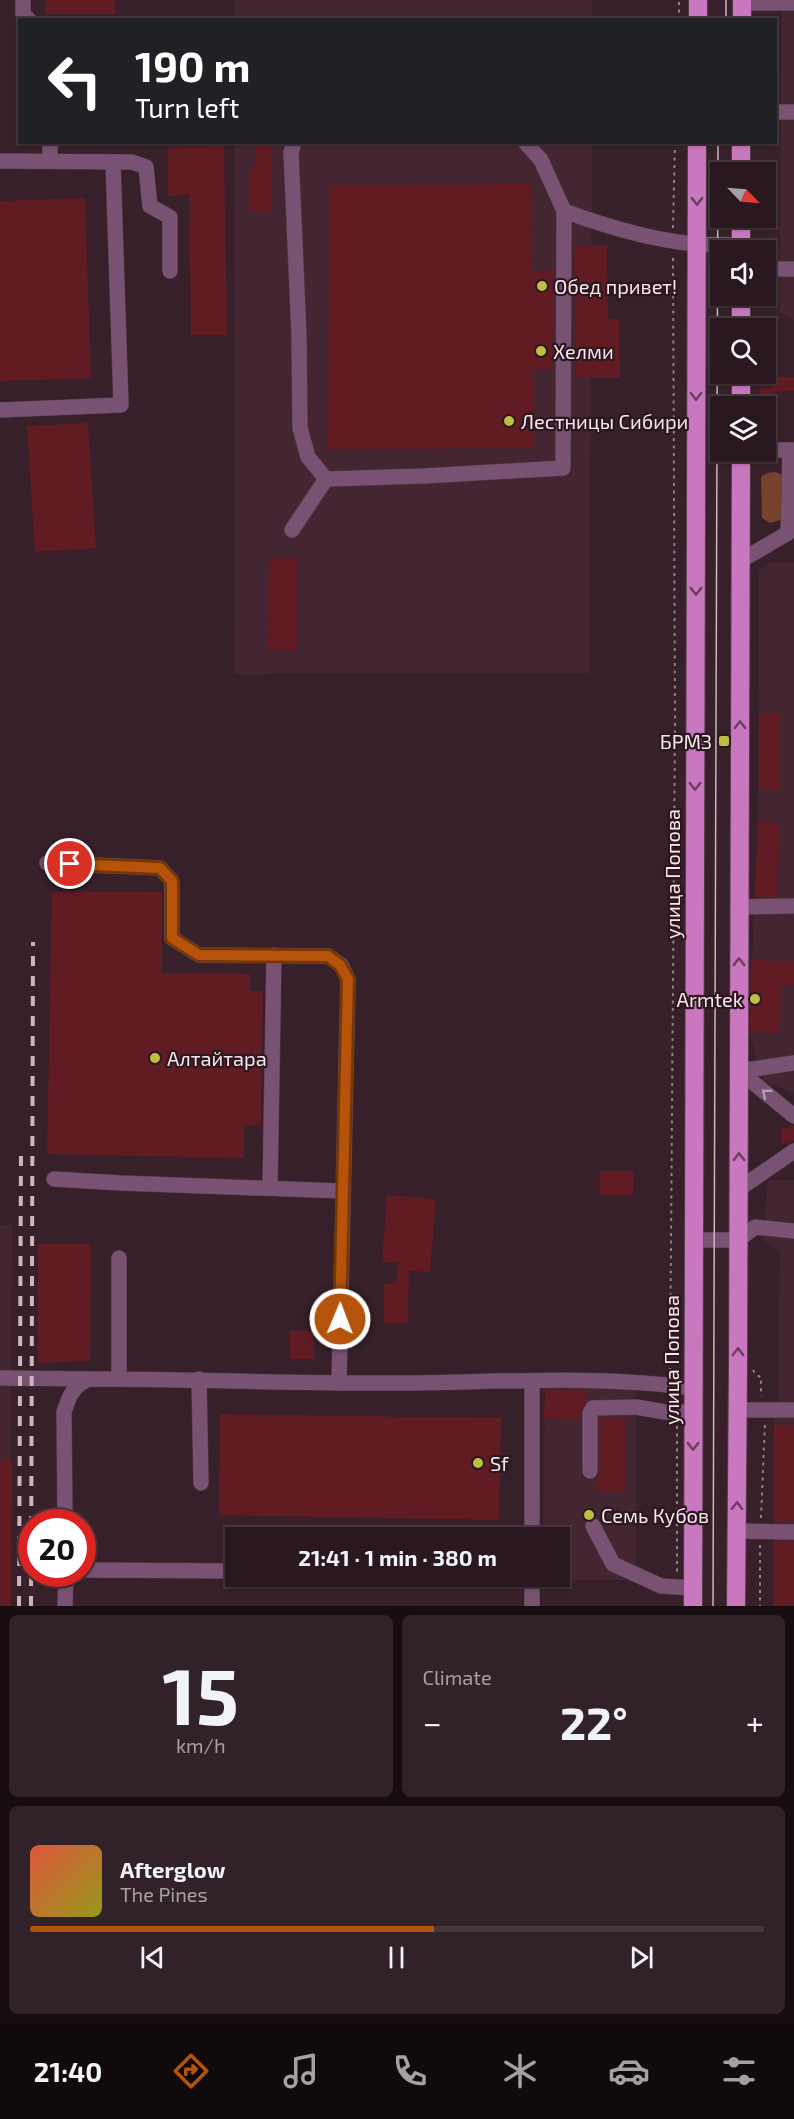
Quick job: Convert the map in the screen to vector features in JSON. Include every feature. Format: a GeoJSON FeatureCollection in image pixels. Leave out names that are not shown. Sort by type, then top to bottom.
{"type":"FeatureCollection","features":[{"type":"Feature","properties":{"kind":"main road"},"geometry":{"type":"LineString","coordinates":[[698,0],[698,18]]}},
{"type":"Feature","properties":{"kind":"main road","name":"улица Попова"},"geometry":{"type":"LineString","coordinates":[[688,1594],[685,1412],[693,1388],[697,144]]}},
{"type":"Feature","properties":{"kind":"main road"},"geometry":{"type":"LineString","coordinates":[[741,144],[741,162]]}},
{"type":"Feature","properties":{"kind":"main road"},"geometry":{"type":"LineString","coordinates":[[736,1606],[741,462]]}},
{"type":"Feature","properties":{"kind":"street"},"geometry":{"type":"LineString","coordinates":[[22,0],[23,14],[28,18]]}},
{"type":"Feature","properties":{"kind":"street"},"geometry":{"type":"LineString","coordinates":[[742,8],[794,3]]}},
{"type":"Feature","properties":{"kind":"street"},"geometry":{"type":"LineString","coordinates":[[777,112],[794,112]]}},
{"type":"Feature","properties":{"kind":"street"},"geometry":{"type":"LineString","coordinates":[[50,144],[50,161]]}},
{"type":"Feature","properties":{"kind":"street"},"geometry":{"type":"LineString","coordinates":[[293,144],[291,152],[299,336],[300,428],[308,457],[326,479]]}},
{"type":"Feature","properties":{"kind":"street"},"geometry":{"type":"LineString","coordinates":[[326,479],[563,468],[564,211],[542,160],[527,144]]}},
{"type":"Feature","properties":{"kind":"street"},"geometry":{"type":"LineString","coordinates":[[0,161],[132,162],[146,167],[150,206],[170,217],[170,272]]}},
{"type":"Feature","properties":{"kind":"street"},"geometry":{"type":"LineString","coordinates":[[0,410],[121,405],[113,162]]}},
{"type":"Feature","properties":{"kind":"street"},"geometry":{"type":"LineString","coordinates":[[564,211],[591,221],[672,241],[710,245]]}},
{"type":"Feature","properties":{"kind":"street"},"geometry":{"type":"LineString","coordinates":[[776,268],[794,269]]}},
{"type":"Feature","properties":{"kind":"street"},"geometry":{"type":"LineString","coordinates":[[740,561],[788,534],[792,450],[776,450]]}},
{"type":"Feature","properties":{"kind":"street"},"geometry":{"type":"LineString","coordinates":[[292,530],[326,479]]}},
{"type":"Feature","properties":{"kind":"street"},"geometry":{"type":"LineString","coordinates":[[47,863],[160,868],[172,881],[172,938],[199,955],[328,956],[340,965],[348,979],[339,1383]]}},
{"type":"Feature","properties":{"kind":"street"},"geometry":{"type":"LineString","coordinates":[[739,907],[794,906]]}},
{"type":"Feature","properties":{"kind":"street"},"geometry":{"type":"LineString","coordinates":[[270,1188],[274,955]]}},
{"type":"Feature","properties":{"kind":"street"},"geometry":{"type":"LineString","coordinates":[[739,1071],[794,1063]]}},
{"type":"Feature","properties":{"kind":"street"},"geometry":{"type":"LineString","coordinates":[[739,1071],[794,1116]]}},
{"type":"Feature","properties":{"kind":"street"},"geometry":{"type":"LineString","coordinates":[[739,1189],[794,1150]]}},
{"type":"Feature","properties":{"kind":"street"},"geometry":{"type":"LineString","coordinates":[[54,1179],[342,1191]]}},
{"type":"Feature","properties":{"kind":"street"},"geometry":{"type":"LineString","coordinates":[[694,1240],[738,1240],[755,1227],[794,1231]]}},
{"type":"Feature","properties":{"kind":"street"},"geometry":{"type":"LineString","coordinates":[[119,1258],[119,1379]]}},
{"type":"Feature","properties":{"kind":"street"},"geometry":{"type":"LineString","coordinates":[[0,1378],[199,1379],[339,1383],[532,1382],[671,1385],[693,1388]]}},
{"type":"Feature","properties":{"kind":"street"},"geometry":{"type":"LineString","coordinates":[[65,1509],[64,1412],[69,1395],[78,1384],[89,1379]]}},
{"type":"Feature","properties":{"kind":"street"},"geometry":{"type":"LineString","coordinates":[[199,1379],[201,1483]]}},
{"type":"Feature","properties":{"kind":"street"},"geometry":{"type":"LineString","coordinates":[[532,1382],[532,1527]]}},
{"type":"Feature","properties":{"kind":"street"},"geometry":{"type":"LineString","coordinates":[[590,1472],[590,1413],[593,1408],[636,1407],[685,1412]]}},
{"type":"Feature","properties":{"kind":"street"},"geometry":{"type":"LineString","coordinates":[[738,1410],[794,1410]]}},
{"type":"Feature","properties":{"kind":"street"},"geometry":{"type":"LineString","coordinates":[[593,1526],[613,1564],[661,1586],[688,1594]]}},
{"type":"Feature","properties":{"kind":"street"},"geometry":{"type":"LineString","coordinates":[[736,1531],[794,1533]]}},
{"type":"Feature","properties":{"kind":"street"},"geometry":{"type":"LineString","coordinates":[[96,1570],[225,1571]]}},
{"type":"Feature","properties":{"kind":"street"},"geometry":{"type":"LineString","coordinates":[[65,1606],[66,1587]]}},
{"type":"Feature","properties":{"kind":"street"},"geometry":{"type":"LineString","coordinates":[[532,1587],[532,1606]]}},
{"type":"Feature","properties":{"kind":"path"},"geometry":{"type":"LineString","coordinates":[[679,0],[679,18]]}},
{"type":"Feature","properties":{"kind":"path"},"geometry":{"type":"LineString","coordinates":[[671,1385],[675,747],[672,241],[675,144]]}},
{"type":"Feature","properties":{"kind":"path"},"geometry":{"type":"LineString","coordinates":[[750,1366],[756,1375],[761,1377],[761,1410],[766,1424],[760,1532],[760,1606]]}},
{"type":"Feature","properties":{"kind":"path"},"geometry":{"type":"LineString","coordinates":[[685,1412],[688,1594]]}},
{"type":"Feature","properties":{"kind":"shaded area"},"geometry":{"type":"Polygon","coordinates":[[[235,0],[592,0],[592,18],[235,18],[235,0]]]}},
{"type":"Feature","properties":{"kind":"shaded area"},"geometry":{"type":"Polygon","coordinates":[[[782,0],[794,0],[794,321],[779,311],[782,0]]]}},
{"type":"Feature","properties":{"kind":"shaded area"},"geometry":{"type":"Polygon","coordinates":[[[235,144],[592,144],[589,673],[234,674],[235,144]]]}},
{"type":"Feature","properties":{"kind":"shaded area"},"geometry":{"type":"Polygon","coordinates":[[[775,472],[783,475],[781,520],[770,523],[762,518],[761,477],[775,472]]]}},
{"type":"Feature","properties":{"kind":"shaded area"},"geometry":{"type":"Polygon","coordinates":[[[771,562],[794,562],[794,1093],[764,1081],[749,1032],[758,822],[759,570],[771,562]]]}},
{"type":"Feature","properties":{"kind":"shaded area"},"geometry":{"type":"Polygon","coordinates":[[[768,1180],[794,1180],[794,1606],[773,1606],[774,1425],[778,1405],[780,1251],[763,1241],[768,1180]]]}},
{"type":"Feature","properties":{"kind":"shaded area"},"geometry":{"type":"Polygon","coordinates":[[[0,1225],[12,1225],[9,1606],[0,1606],[0,1225]]]}},
{"type":"Feature","properties":{"kind":"shaded area"},"geometry":{"type":"Polygon","coordinates":[[[545,1389],[636,1389],[636,1580],[570,1580],[570,1527],[543,1527],[545,1389]]]}},
{"type":"Feature","properties":{"kind":"building"},"geometry":{"type":"Polygon","coordinates":[[[46,0],[115,0],[115,14],[45,14],[46,0]]]}},
{"type":"Feature","properties":{"kind":"building"},"geometry":{"type":"Polygon","coordinates":[[[255,144],[272,144],[272,213],[249,212],[249,167],[255,167],[255,144]]]}},
{"type":"Feature","properties":{"kind":"building"},"geometry":{"type":"Polygon","coordinates":[[[224,146],[227,335],[191,335],[189,195],[168,196],[168,147],[224,146]]]}},
{"type":"Feature","properties":{"kind":"building"},"geometry":{"type":"Polygon","coordinates":[[[531,184],[532,271],[553,270],[554,303],[554,369],[533,369],[534,448],[328,449],[329,185],[531,184]]]}},
{"type":"Feature","properties":{"kind":"building"},"geometry":{"type":"Polygon","coordinates":[[[85,198],[91,378],[0,381],[0,201],[85,198]]]}},
{"type":"Feature","properties":{"kind":"building"},"geometry":{"type":"Polygon","coordinates":[[[607,245],[608,319],[619,319],[620,378],[576,378],[574,246],[607,245]]]}},
{"type":"Feature","properties":{"kind":"building"},"geometry":{"type":"Polygon","coordinates":[[[776,377],[794,377],[794,391],[774,391],[774,396],[760,396],[760,388],[770,388],[770,384],[776,384],[776,377]]]}},
{"type":"Feature","properties":{"kind":"building"},"geometry":{"type":"Polygon","coordinates":[[[88,423],[96,548],[35,552],[27,426],[88,423]]]}},
{"type":"Feature","properties":{"kind":"building"},"geometry":{"type":"Polygon","coordinates":[[[269,558],[298,558],[297,651],[268,650],[269,558]]]}},
{"type":"Feature","properties":{"kind":"building"},"geometry":{"type":"Polygon","coordinates":[[[759,713],[780,713],[780,790],[759,790],[759,713]]]}},
{"type":"Feature","properties":{"kind":"building"},"geometry":{"type":"Polygon","coordinates":[[[758,822],[780,823],[777,897],[755,897],[758,822]]]}},
{"type":"Feature","properties":{"kind":"building","name":"Алтайтара"},"geometry":{"type":"Polygon","coordinates":[[[52,891],[162,892],[162,973],[250,974],[250,991],[263,991],[261,1125],[244,1125],[244,1158],[47,1154],[52,891]]]}},
{"type":"Feature","properties":{"kind":"building"},"geometry":{"type":"Polygon","coordinates":[[[751,960],[794,962],[794,986],[781,986],[780,1033],[750,1032],[751,960]]]}},
{"type":"Feature","properties":{"kind":"building"},"geometry":{"type":"Polygon","coordinates":[[[794,1126],[794,1140],[782,1144],[782,1128],[794,1126]]]}},
{"type":"Feature","properties":{"kind":"building"},"geometry":{"type":"Polygon","coordinates":[[[600,1171],[634,1171],[633,1195],[600,1195],[600,1171]]]}},
{"type":"Feature","properties":{"kind":"building"},"geometry":{"type":"Polygon","coordinates":[[[387,1195],[436,1199],[430,1272],[409,1271],[408,1323],[384,1323],[384,1284],[396,1284],[398,1263],[382,1262],[387,1195]]]}},
{"type":"Feature","properties":{"kind":"building"},"geometry":{"type":"Polygon","coordinates":[[[38,1244],[91,1244],[90,1361],[38,1363],[38,1244]]]}},
{"type":"Feature","properties":{"kind":"building"},"geometry":{"type":"Polygon","coordinates":[[[290,1331],[314,1331],[314,1359],[290,1359],[290,1331]]]}},
{"type":"Feature","properties":{"kind":"building"},"geometry":{"type":"Polygon","coordinates":[[[545,1390],[585,1390],[585,1402],[581,1409],[580,1420],[544,1419],[545,1390]]]}},
{"type":"Feature","properties":{"kind":"building"},"geometry":{"type":"Polygon","coordinates":[[[220,1414],[501,1418],[499,1520],[219,1515],[220,1414]]]}},
{"type":"Feature","properties":{"kind":"building"},"geometry":{"type":"Polygon","coordinates":[[[626,1417],[626,1492],[596,1492],[596,1479],[600,1471],[600,1418],[626,1417]]]}},
{"type":"Feature","properties":{"kind":"building"},"geometry":{"type":"Polygon","coordinates":[[[774,1425],[794,1425],[794,1522],[773,1522],[774,1425]]]}},
{"type":"Feature","properties":{"kind":"building"},"geometry":{"type":"Polygon","coordinates":[[[0,1460],[12,1460],[11,1606],[0,1606],[0,1460]]]}},
{"type":"Feature","properties":{"kind":"building"},"geometry":{"type":"Polygon","coordinates":[[[774,1541],[794,1542],[794,1606],[773,1606],[774,1541]]]}},
{"type":"Feature","properties":{"kind":"tram line"},"geometry":{"type":"LineString","coordinates":[[726,0],[726,18]]}},
{"type":"Feature","properties":{"kind":"tram line"},"geometry":{"type":"LineString","coordinates":[[713,1606],[718,144]]}},
{"type":"Feature","properties":{"kind":"railway"},"geometry":{"type":"LineString","coordinates":[[31,1606],[33,942]]}},
{"type":"Feature","properties":{"kind":"railway"},"geometry":{"type":"LineString","coordinates":[[19,1606],[21,1150]]}},
{"type":"Feature","properties":{"kind":"place","name":"Обед привет!"},"geometry":{"type":"Point","coordinates":[542,286]}},
{"type":"Feature","properties":{"kind":"place","name":"Хелми"},"geometry":{"type":"Point","coordinates":[541,351]}},
{"type":"Feature","properties":{"kind":"place","name":"Лестницы Сибири"},"geometry":{"type":"Point","coordinates":[509,421]}},
{"type":"Feature","properties":{"kind":"place","name":"БРМЗ"},"geometry":{"type":"Point","coordinates":[724,741]}},
{"type":"Feature","properties":{"kind":"place","name":"Armtek"},"geometry":{"type":"Point","coordinates":[755,999]}},
{"type":"Feature","properties":{"kind":"place","name":"Алтайтара"},"geometry":{"type":"Point","coordinates":[155,1058]}},
{"type":"Feature","properties":{"kind":"place","name":"Sf"},"geometry":{"type":"Point","coordinates":[478,1463]}},
{"type":"Feature","properties":{"kind":"place","name":"Семь Кубов"},"geometry":{"type":"Point","coordinates":[589,1515]}},
{"type":"Feature","properties":{"kind":"route"},"geometry":{"type":"LineString","coordinates":[[70,864],[160,868],[172,881],[172,938],[199,955],[328,956],[340,965],[348,979],[340,1319]]}}]}
